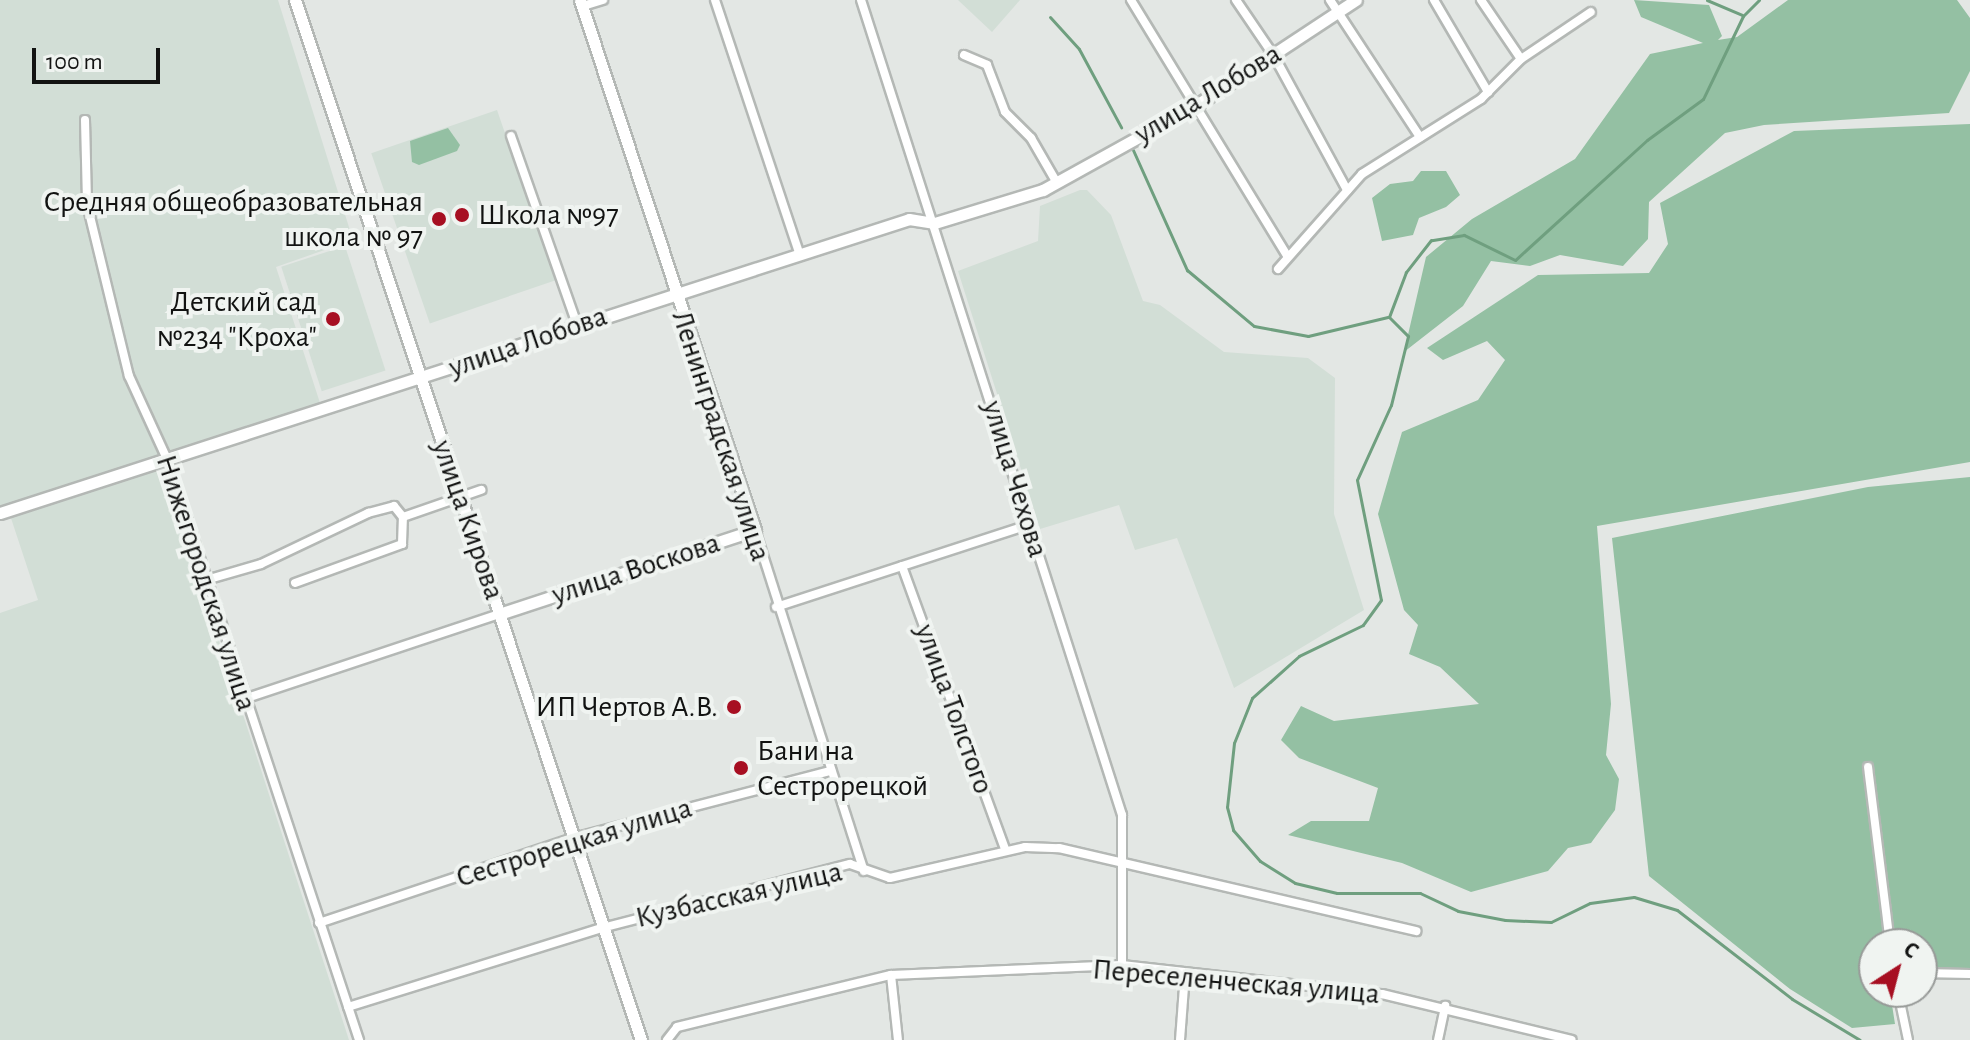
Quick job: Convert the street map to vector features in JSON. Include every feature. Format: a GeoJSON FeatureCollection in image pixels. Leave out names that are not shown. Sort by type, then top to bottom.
{"type":"FeatureCollection","features":[{"type":"Feature","properties":{"kind":"street","name":"улица Кирова"},"geometry":{"type":"LineString","coordinates":[[295,0],[641,1040]]}},
{"type":"Feature","properties":{"kind":"street"},"geometry":{"type":"LineString","coordinates":[[582,3],[603,0]]}},
{"type":"Feature","properties":{"kind":"street"},"geometry":{"type":"LineString","coordinates":[[715,0],[800,255]]}},
{"type":"Feature","properties":{"kind":"street","name":"улица Чехова"},"geometry":{"type":"LineString","coordinates":[[861,0],[935,223],[1122,815],[1122,965]]}},
{"type":"Feature","properties":{"kind":"street"},"geometry":{"type":"LineString","coordinates":[[1131,0],[1198,104],[1288,257]]}},
{"type":"Feature","properties":{"kind":"street"},"geometry":{"type":"LineString","coordinates":[[1236,0],[1274,56],[1347,190]]}},
{"type":"Feature","properties":{"kind":"street"},"geometry":{"type":"LineString","coordinates":[[1330,0],[1420,137]]}},
{"type":"Feature","properties":{"kind":"street","name":"улица Лобова"},"geometry":{"type":"LineString","coordinates":[[0,513],[909,219],[935,223],[1057,183],[1198,104],[1356,0]]}},
{"type":"Feature","properties":{"kind":"street"},"geometry":{"type":"LineString","coordinates":[[1434,0],[1488,92]]}},
{"type":"Feature","properties":{"kind":"street"},"geometry":{"type":"LineString","coordinates":[[1481,0],[1521,59]]}},
{"type":"Feature","properties":{"kind":"street","name":"Ленинградская улица"},"geometry":{"type":"LineString","coordinates":[[582,3],[673,293],[755,530],[776,607],[864,871]]}},
{"type":"Feature","properties":{"kind":"street"},"geometry":{"type":"LineString","coordinates":[[1278,269],[1362,174],[1488,92],[1521,59],[1591,12]]}},
{"type":"Feature","properties":{"kind":"street"},"geometry":{"type":"LineString","coordinates":[[964,55],[987,65],[1005,112],[1031,138],[1057,183]]}},
{"type":"Feature","properties":{"kind":"street","name":"Нижегородская улица"},"geometry":{"type":"LineString","coordinates":[[85,120],[87,204],[129,376],[168,461],[359,1040]]}},
{"type":"Feature","properties":{"kind":"street"},"geometry":{"type":"LineString","coordinates":[[511,136],[577,324]]}},
{"type":"Feature","properties":{"kind":"street"},"geometry":{"type":"LineString","coordinates":[[403,517],[481,490]]}},
{"type":"Feature","properties":{"kind":"street"},"geometry":{"type":"LineString","coordinates":[[206,580],[261,564],[368,513],[394,506],[403,517],[402,544],[295,583]]}},
{"type":"Feature","properties":{"kind":"street"},"geometry":{"type":"LineString","coordinates":[[776,607],[1029,525]]}},
{"type":"Feature","properties":{"kind":"street","name":"улица Воскова"},"geometry":{"type":"LineString","coordinates":[[244,699],[755,530]]}},
{"type":"Feature","properties":{"kind":"street","name":"улица Толстого"},"geometry":{"type":"LineString","coordinates":[[902,566],[1006,851]]}},
{"type":"Feature","properties":{"kind":"street"},"geometry":{"type":"LineString","coordinates":[[1868,767],[1888,928]]}},
{"type":"Feature","properties":{"kind":"street","name":"Сестрорецкая улица"},"geometry":{"type":"LineString","coordinates":[[319,923],[573,838],[831,771]]}},
{"type":"Feature","properties":{"kind":"street","name":"Кузбасская улица"},"geometry":{"type":"LineString","coordinates":[[348,1007],[602,928],[850,864],[890,878],[1006,851],[1059,848],[1416,931]]}},
{"type":"Feature","properties":{"kind":"street","name":"Переселенческая улица"},"geometry":{"type":"LineString","coordinates":[[667,1040],[677,1027],[891,975],[1122,965],[1445,1006],[1572,1040]]}},
{"type":"Feature","properties":{"kind":"street"},"geometry":{"type":"LineString","coordinates":[[1180,1040],[1185,973]]}},
{"type":"Feature","properties":{"kind":"street"},"geometry":{"type":"LineString","coordinates":[[1938,973],[1970,974]]}},
{"type":"Feature","properties":{"kind":"street"},"geometry":{"type":"LineString","coordinates":[[891,975],[898,1040]]}},
{"type":"Feature","properties":{"kind":"street"},"geometry":{"type":"LineString","coordinates":[[1438,1040],[1445,1006]]}},
{"type":"Feature","properties":{"kind":"street"},"geometry":{"type":"LineString","coordinates":[[1901,1008],[1908,1040]]}},
{"type":"Feature","properties":{"kind":"shaded area"},"geometry":{"type":"Polygon","coordinates":[[[0,0],[278,0],[353,240],[276,267],[320,403],[160,460],[349,1040],[0,1040],[0,613],[38,600],[7,506],[0,508],[0,0]]]}},
{"type":"Feature","properties":{"kind":"shaded area"},"geometry":{"type":"Polygon","coordinates":[[[958,0],[1020,0],[992,32],[958,0]]]}},
{"type":"Feature","properties":{"kind":"shaded area","name":"Школа №97"},"geometry":{"type":"Polygon","coordinates":[[[497,110],[556,280],[430,323],[371,153],[497,110]]]}},
{"type":"Feature","properties":{"kind":"shaded area"},"geometry":{"type":"Polygon","coordinates":[[[1087,190],[1111,215],[1143,301],[1160,305],[1224,352],[1308,358],[1335,378],[1334,514],[1364,610],[1234,688],[1177,538],[1135,550],[1119,505],[1040,529],[958,271],[1038,241],[1040,206],[1087,190]]]}},
{"type":"Feature","properties":{"kind":"shaded area","name":"Детский сад №234 \"Кроха\""},"geometry":{"type":"Polygon","coordinates":[[[345,246],[385,371],[322,391],[281,267],[345,246]]]}},
{"type":"Feature","properties":{"kind":"green space"},"geometry":{"type":"Polygon","coordinates":[[[1634,0],[1709,5],[1722,36],[1718,40],[1737,37],[1788,0],[1957,0],[1970,18],[1970,71],[1949,113],[1764,125],[1725,133],[1649,202],[1648,239],[1623,266],[1560,255],[1530,266],[1491,261],[1463,306],[1404,352],[1426,257],[1472,219],[1575,159],[1650,54],[1703,43],[1641,17],[1634,0]]]}},
{"type":"Feature","properties":{"kind":"green space"},"geometry":{"type":"Polygon","coordinates":[[[1970,124],[1970,462],[1597,526],[1611,704],[1606,755],[1619,779],[1615,810],[1591,843],[1568,848],[1548,871],[1471,892],[1402,863],[1288,835],[1311,821],[1369,821],[1378,788],[1299,758],[1281,740],[1301,706],[1334,721],[1479,704],[1440,667],[1409,654],[1418,625],[1404,610],[1378,514],[1402,432],[1478,400],[1505,360],[1487,341],[1443,360],[1427,348],[1538,275],[1649,273],[1668,244],[1660,203],[1794,131],[1970,124]]]}},
{"type":"Feature","properties":{"kind":"green space"},"geometry":{"type":"Polygon","coordinates":[[[448,128],[460,145],[457,151],[419,165],[412,162],[410,141],[448,128]]]}},
{"type":"Feature","properties":{"kind":"green space"},"geometry":{"type":"Polygon","coordinates":[[[1421,171],[1446,171],[1460,195],[1446,207],[1419,218],[1413,235],[1382,241],[1372,198],[1390,184],[1413,181],[1421,171]]]}},
{"type":"Feature","properties":{"kind":"green space"},"geometry":{"type":"Polygon","coordinates":[[[1970,477],[1970,969],[1938,968],[1938,928],[1858,928],[1858,1008],[1892,1008],[1895,1024],[1852,1028],[1790,989],[1649,876],[1612,538],[1868,487],[1970,477]]]}},
{"type":"Feature","properties":{"kind":"waterway"},"geometry":{"type":"LineString","coordinates":[[1707,0],[1742,15]]}},
{"type":"Feature","properties":{"kind":"waterway"},"geometry":{"type":"LineString","coordinates":[[1759,0],[1743,16],[1703,99],[1647,140],[1515,260],[1464,235],[1431,240],[1406,272],[1389,317],[1408,336],[1391,405],[1357,480],[1381,600],[1363,625],[1299,656],[1252,698],[1234,743],[1227,807],[1233,830],[1260,861],[1295,883],[1337,893],[1420,893],[1458,911],[1505,920],[1551,922],[1590,903],[1634,897],[1677,910],[1792,999],[1860,1040]]}},
{"type":"Feature","properties":{"kind":"waterway"},"geometry":{"type":"LineString","coordinates":[[1050,17],[1079,49],[1121,127]]}},
{"type":"Feature","properties":{"kind":"waterway"},"geometry":{"type":"LineString","coordinates":[[1133,150],[1187,270],[1254,326],[1308,336],[1388,317]]}},
{"type":"Feature","properties":{"kind":"place","name":"Школа №97"},"geometry":{"type":"Point","coordinates":[462,215]}},
{"type":"Feature","properties":{"kind":"place","name":"Средняя общеобразовательная школа № 97"},"geometry":{"type":"Point","coordinates":[439,219]}},
{"type":"Feature","properties":{"kind":"place","name":"Детский сад №234 \"Кроха\""},"geometry":{"type":"Point","coordinates":[333,319]}},
{"type":"Feature","properties":{"kind":"place","name":"ИП Чертов А.В."},"geometry":{"type":"Point","coordinates":[734,707]}},
{"type":"Feature","properties":{"kind":"place","name":"Бани на Сестрорецкой"},"geometry":{"type":"Point","coordinates":[741,768]}}]}
